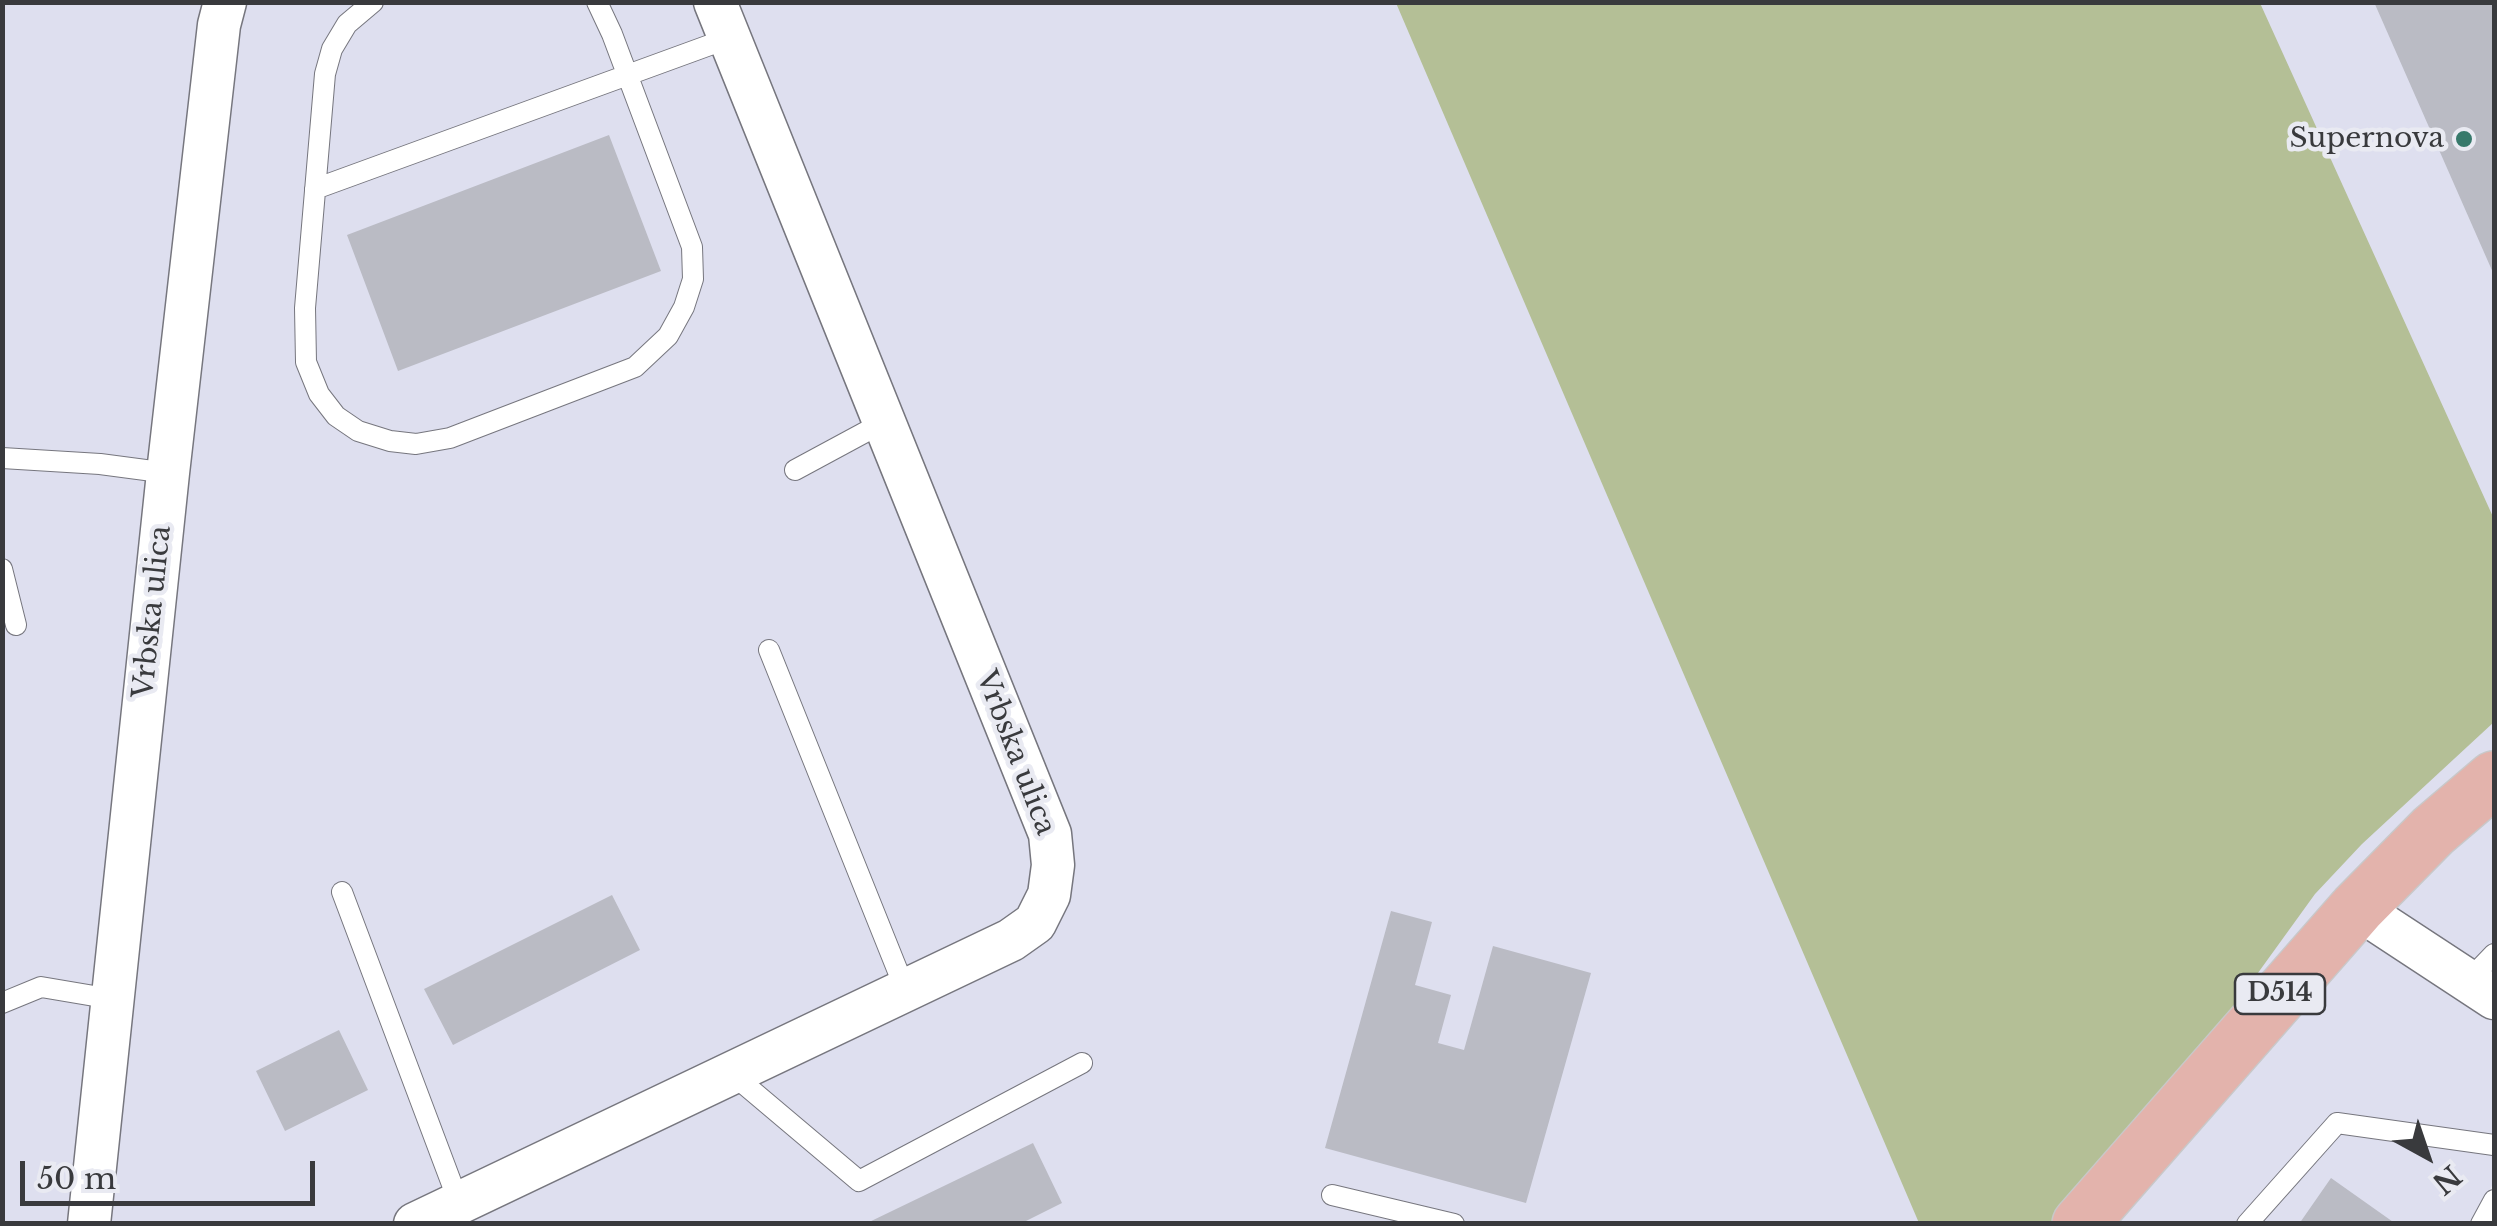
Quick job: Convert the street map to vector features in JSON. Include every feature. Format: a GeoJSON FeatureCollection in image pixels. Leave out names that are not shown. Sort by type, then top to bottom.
{"type":"FeatureCollection","features":[{"type":"Feature","properties":{"kind":"main road","name":"D514"},"geometry":{"type":"LineString","coordinates":[[2080,1224],[2356,908],[2433,831],[2494,778]]}},
{"type":"Feature","properties":{"kind":"street","name":"Vrbska ulica"},"geometry":{"type":"LineString","coordinates":[[89,1224],[168,472],[218,25],[225,2]]}},
{"type":"Feature","properties":{"kind":"street","name":"Vrbska ulica"},"geometry":{"type":"LineString","coordinates":[[415,1224],[1010,940],[1035,923],[1049,894],[1054,865],[1050,834],[722,20]]}},
{"type":"Feature","properties":{"kind":"street"},"geometry":{"type":"LineString","coordinates":[[2356,908],[2486,977]]}},
{"type":"Feature","properties":{"kind":"lane"},"geometry":{"type":"LineString","coordinates":[[373,2],[347,24],[332,49],[325,74],[305,308],[306,362],[319,394],[336,416],[358,431],[416,444],[450,438],[635,367],[668,336],[684,307],[693,279],[692,247],[598,2]]}},
{"type":"Feature","properties":{"kind":"lane"},"geometry":{"type":"LineString","coordinates":[[315,190],[628,76],[722,20]]}},
{"type":"Feature","properties":{"kind":"lane"},"geometry":{"type":"LineString","coordinates":[[794,470],[884,422]]}},
{"type":"Feature","properties":{"kind":"lane"},"geometry":{"type":"LineString","coordinates":[[2,458],[168,472]]}},
{"type":"Feature","properties":{"kind":"lane"},"geometry":{"type":"LineString","coordinates":[[2,569],[16,625]]}},
{"type":"Feature","properties":{"kind":"lane"},"geometry":{"type":"LineString","coordinates":[[769,650],[905,989]]}},
{"type":"Feature","properties":{"kind":"lane"},"geometry":{"type":"LineString","coordinates":[[342,892],[458,1203]]}},
{"type":"Feature","properties":{"kind":"lane"},"geometry":{"type":"LineString","coordinates":[[2,1003],[41,988],[112,999]]}},
{"type":"Feature","properties":{"kind":"lane"},"geometry":{"type":"LineString","coordinates":[[731,1072],[860,1181],[1082,1063]]}},
{"type":"Feature","properties":{"kind":"lane"},"geometry":{"type":"LineString","coordinates":[[2247,1224],[2337,1122],[2494,1145]]}},
{"type":"Feature","properties":{"kind":"lane"},"geometry":{"type":"LineString","coordinates":[[1332,1195],[1454,1224]]}},
{"type":"Feature","properties":{"kind":"lane"},"geometry":{"type":"LineString","coordinates":[[2482,1224],[2494,1200]]}},
{"type":"Feature","properties":{"kind":"shaded area"},"geometry":{"type":"Polygon","coordinates":[[[2,3],[2494,3],[2494,1182],[2470,1224],[3,1223],[2,3]]]}},
{"type":"Feature","properties":{"kind":"green space"},"geometry":{"type":"Polygon","coordinates":[[[1396,3],[2260,3],[2494,519],[2494,722],[2362,844],[2315,894],[2216,1031],[2050,1223],[1919,1223],[1396,3]]]}},
{"type":"Feature","properties":{"kind":"building","name":"Supernova"},"geometry":{"type":"Polygon","coordinates":[[[2374,2],[2494,2],[2494,275],[2374,2]]]}},
{"type":"Feature","properties":{"kind":"building"},"geometry":{"type":"Polygon","coordinates":[[[609,135],[661,271],[398,371],[347,235],[609,135]]]}},
{"type":"Feature","properties":{"kind":"building"},"geometry":{"type":"Polygon","coordinates":[[[612,895],[640,950],[453,1045],[424,989],[612,895]]]}},
{"type":"Feature","properties":{"kind":"building"},"geometry":{"type":"Polygon","coordinates":[[[1391,911],[1432,922],[1415,985],[1451,995],[1438,1043],[1464,1050],[1493,946],[1591,973],[1526,1203],[1325,1148],[1391,911]]]}},
{"type":"Feature","properties":{"kind":"building"},"geometry":{"type":"Polygon","coordinates":[[[339,1030],[368,1090],[285,1131],[256,1071],[339,1030]]]}},
{"type":"Feature","properties":{"kind":"building"},"geometry":{"type":"Polygon","coordinates":[[[1033,1143],[1062,1203],[1020,1224],[865,1224],[1033,1143]]]}},
{"type":"Feature","properties":{"kind":"building"},"geometry":{"type":"Polygon","coordinates":[[[2331,1178],[2396,1224],[2299,1224],[2331,1178]]]}},
{"type":"Feature","properties":{"kind":"place","name":"Supernova"},"geometry":{"type":"Point","coordinates":[2464,139]}}]}
